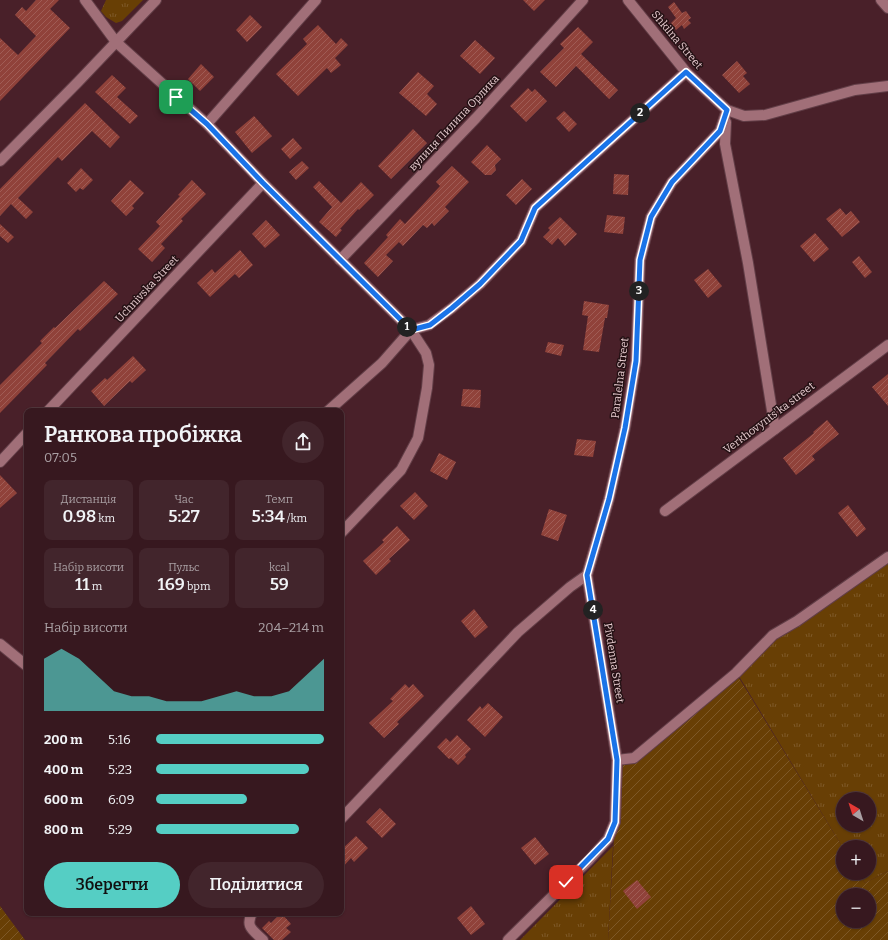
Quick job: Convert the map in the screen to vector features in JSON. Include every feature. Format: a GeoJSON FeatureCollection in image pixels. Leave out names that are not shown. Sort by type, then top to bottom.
{"type":"FeatureCollection","features":[{"type":"Feature","properties":{"kind":"street"},"geometry":{"type":"LineString","coordinates":[[84,0],[116,42],[207,124],[263,183],[411,330],[426,352],[429,364],[428,388],[418,438],[401,470],[344,530]]}},
{"type":"Feature","properties":{"kind":"street"},"geometry":{"type":"LineString","coordinates":[[0,161],[156,0]]}},
{"type":"Feature","properties":{"kind":"street"},"geometry":{"type":"LineString","coordinates":[[207,124],[316,0]]}},
{"type":"Feature","properties":{"kind":"street","name":"вулиця Пилипа Орлика"},"geometry":{"type":"LineString","coordinates":[[340,260],[476,118],[583,0]]}},
{"type":"Feature","properties":{"kind":"street","name":"Shkilna Street"},"geometry":{"type":"LineString","coordinates":[[628,0],[686,72],[727,110]]}},
{"type":"Feature","properties":{"kind":"street"},"geometry":{"type":"LineString","coordinates":[[881,0],[888,8]]}},
{"type":"Feature","properties":{"kind":"street"},"geometry":{"type":"LineString","coordinates":[[331,408],[382,363],[411,330],[430,325],[480,284],[521,241],[535,208],[686,72]]}},
{"type":"Feature","properties":{"kind":"street"},"geometry":{"type":"LineString","coordinates":[[775,429],[748,262],[725,144],[727,110],[744,116],[765,115],[855,90],[888,86]]}},
{"type":"Feature","properties":{"kind":"street","name":"Paralelna Street"},"geometry":{"type":"LineString","coordinates":[[587,575],[609,499],[625,428],[636,361],[640,260],[651,217],[672,182],[720,131],[727,110]]}},
{"type":"Feature","properties":{"kind":"street","name":"Uchnivska Street"},"geometry":{"type":"LineString","coordinates":[[51,408],[263,183]]}},
{"type":"Feature","properties":{"kind":"street","name":"Verkhovynts'ka street"},"geometry":{"type":"LineString","coordinates":[[665,511],[888,345]]}},
{"type":"Feature","properties":{"kind":"street"},"geometry":{"type":"LineString","coordinates":[[0,462],[24,436]]}},
{"type":"Feature","properties":{"kind":"street"},"geometry":{"type":"LineString","coordinates":[[617,760],[634,758],[736,673],[773,635],[797,621],[888,557]]}},
{"type":"Feature","properties":{"kind":"street"},"geometry":{"type":"LineString","coordinates":[[344,816],[518,632],[570,587],[587,575]]}},
{"type":"Feature","properties":{"kind":"street","name":"Pivdenna Street"},"geometry":{"type":"LineString","coordinates":[[508,940],[589,860],[608,839],[615,822],[617,760],[587,575]]}},
{"type":"Feature","properties":{"kind":"street"},"geometry":{"type":"LineString","coordinates":[[0,644],[24,664]]}},
{"type":"Feature","properties":{"kind":"street"},"geometry":{"type":"LineString","coordinates":[[250,916],[248,920],[249,926],[263,940]]}},
{"type":"Feature","properties":{"kind":"green space"},"geometry":{"type":"Polygon","coordinates":[[[106,0],[143,0],[122,21],[116,23],[106,17],[101,11],[106,0]]]}},
{"type":"Feature","properties":{"kind":"green space"},"geometry":{"type":"Polygon","coordinates":[[[888,557],[888,871],[876,877],[876,840],[838,840],[737,673],[773,635],[888,557]]]}},
{"type":"Feature","properties":{"kind":"green space"},"geometry":{"type":"Polygon","coordinates":[[[736,673],[838,840],[836,840],[836,880],[863,880],[865,883],[871,880],[876,880],[876,877],[888,871],[888,940],[608,940],[617,760],[634,758],[736,673]]]}},
{"type":"Feature","properties":{"kind":"green space"},"geometry":{"type":"Polygon","coordinates":[[[613,846],[608,940],[520,940],[613,846]]]}},
{"type":"Feature","properties":{"kind":"green space"},"geometry":{"type":"Polygon","coordinates":[[[863,880],[871,880],[865,883],[863,880]]]}},
{"type":"Feature","properties":{"kind":"green space"},"geometry":{"type":"Polygon","coordinates":[[[0,906],[25,940],[0,940],[0,906]]]}},
{"type":"Feature","properties":{"kind":"building"},"geometry":{"type":"Polygon","coordinates":[[[36,0],[59,0],[50,9],[70,28],[0,101],[0,38],[18,55],[36,36],[15,15],[22,7],[26,11],[36,0]]]}},
{"type":"Feature","properties":{"kind":"building"},"geometry":{"type":"Polygon","coordinates":[[[523,0],[545,0],[534,11],[523,0]]]}},
{"type":"Feature","properties":{"kind":"building"},"geometry":{"type":"Polygon","coordinates":[[[674,2],[682,13],[686,11],[691,18],[688,20],[691,23],[684,29],[682,25],[676,30],[671,23],[676,18],[668,7],[674,2]]]}},
{"type":"Feature","properties":{"kind":"building"},"geometry":{"type":"Polygon","coordinates":[[[250,15],[262,27],[247,42],[236,30],[250,15]]]}},
{"type":"Feature","properties":{"kind":"building"},"geometry":{"type":"Polygon","coordinates":[[[318,25],[336,44],[341,38],[348,45],[335,58],[341,65],[331,73],[327,68],[298,96],[276,74],[307,44],[303,39],[318,25]]]}},
{"type":"Feature","properties":{"kind":"building"},"geometry":{"type":"Polygon","coordinates":[[[578,27],[593,42],[581,54],[618,90],[609,99],[576,66],[556,87],[540,72],[564,48],[560,44],[578,27]]]}},
{"type":"Feature","properties":{"kind":"building"},"geometry":{"type":"Polygon","coordinates":[[[475,40],[495,58],[480,74],[460,56],[475,40]]]}},
{"type":"Feature","properties":{"kind":"building"},"geometry":{"type":"Polygon","coordinates":[[[737,61],[747,73],[743,76],[750,84],[739,93],[722,75],[737,61]]]}},
{"type":"Feature","properties":{"kind":"building"},"geometry":{"type":"Polygon","coordinates":[[[201,64],[214,77],[200,91],[188,79],[201,64]]]}},
{"type":"Feature","properties":{"kind":"building"},"geometry":{"type":"Polygon","coordinates":[[[418,72],[434,86],[427,94],[437,104],[426,116],[399,93],[418,72]]]}},
{"type":"Feature","properties":{"kind":"building"},"geometry":{"type":"Polygon","coordinates":[[[112,75],[126,88],[117,97],[138,116],[130,124],[95,92],[112,75]]]}},
{"type":"Feature","properties":{"kind":"building"},"geometry":{"type":"Polygon","coordinates":[[[528,88],[532,92],[535,89],[547,101],[526,122],[510,106],[528,88]]]}},
{"type":"Feature","properties":{"kind":"building"},"geometry":{"type":"Polygon","coordinates":[[[85,103],[120,137],[110,148],[92,131],[62,161],[58,157],[18,198],[33,212],[26,219],[11,204],[0,216],[0,189],[85,103]]]}},
{"type":"Feature","properties":{"kind":"building"},"geometry":{"type":"Polygon","coordinates":[[[564,111],[577,124],[569,132],[556,118],[564,111]]]}},
{"type":"Feature","properties":{"kind":"building"},"geometry":{"type":"Polygon","coordinates":[[[254,116],[272,136],[252,153],[235,132],[254,116]]]}},
{"type":"Feature","properties":{"kind":"building"},"geometry":{"type":"Polygon","coordinates":[[[413,129],[427,143],[391,179],[378,166],[413,129]]]}},
{"type":"Feature","properties":{"kind":"building"},"geometry":{"type":"Polygon","coordinates":[[[293,138],[302,148],[290,159],[281,149],[293,138]]]}},
{"type":"Feature","properties":{"kind":"building"},"geometry":{"type":"Polygon","coordinates":[[[487,145],[501,159],[495,165],[496,170],[491,175],[485,175],[471,162],[487,145]]]}},
{"type":"Feature","properties":{"kind":"building"},"geometry":{"type":"Polygon","coordinates":[[[302,161],[309,168],[296,180],[289,172],[302,161]]]}},
{"type":"Feature","properties":{"kind":"building"},"geometry":{"type":"Polygon","coordinates":[[[452,166],[469,182],[445,207],[449,211],[434,226],[432,223],[427,228],[423,225],[403,246],[399,242],[386,255],[393,261],[378,277],[364,263],[388,237],[386,235],[400,219],[405,224],[440,186],[436,182],[452,166]]]}},
{"type":"Feature","properties":{"kind":"building"},"geometry":{"type":"Polygon","coordinates":[[[81,168],[93,180],[83,190],[80,188],[76,192],[67,183],[81,168]]]}},
{"type":"Feature","properties":{"kind":"building"},"geometry":{"type":"Polygon","coordinates":[[[614,174],[629,175],[628,195],[613,194],[614,174]]]}},
{"type":"Feature","properties":{"kind":"building"},"geometry":{"type":"Polygon","coordinates":[[[522,179],[532,189],[516,205],[506,195],[522,179]]]}},
{"type":"Feature","properties":{"kind":"building"},"geometry":{"type":"Polygon","coordinates":[[[130,180],[144,193],[132,206],[134,208],[126,216],[111,201],[130,180]]]}},
{"type":"Feature","properties":{"kind":"building"},"geometry":{"type":"Polygon","coordinates":[[[192,180],[206,194],[181,219],[183,221],[161,244],[165,248],[152,262],[138,249],[160,226],[156,222],[180,196],[178,195],[192,180]]]}},
{"type":"Feature","properties":{"kind":"building"},"geometry":{"type":"Polygon","coordinates":[[[319,181],[341,203],[361,182],[374,195],[359,210],[358,209],[340,229],[342,230],[336,237],[319,222],[332,207],[313,187],[319,181]]]}},
{"type":"Feature","properties":{"kind":"building"},"geometry":{"type":"Polygon","coordinates":[[[840,208],[846,215],[851,211],[860,222],[842,237],[826,219],[840,208]]]}},
{"type":"Feature","properties":{"kind":"building"},"geometry":{"type":"Polygon","coordinates":[[[607,215],[625,217],[623,234],[604,232],[607,215]]]}},
{"type":"Feature","properties":{"kind":"building"},"geometry":{"type":"Polygon","coordinates":[[[560,217],[577,234],[565,246],[558,238],[552,245],[543,237],[550,230],[548,228],[560,217]]]}},
{"type":"Feature","properties":{"kind":"building"},"geometry":{"type":"Polygon","coordinates":[[[266,220],[280,235],[265,248],[252,234],[266,220]]]}},
{"type":"Feature","properties":{"kind":"building"},"geometry":{"type":"Polygon","coordinates":[[[0,224],[14,237],[8,243],[0,236],[0,224]]]}},
{"type":"Feature","properties":{"kind":"building"},"geometry":{"type":"Polygon","coordinates":[[[815,233],[829,249],[814,262],[800,246],[815,233]]]}},
{"type":"Feature","properties":{"kind":"building"},"geometry":{"type":"Polygon","coordinates":[[[240,250],[253,265],[239,278],[235,274],[210,297],[197,283],[212,269],[215,273],[240,250]]]}},
{"type":"Feature","properties":{"kind":"building"},"geometry":{"type":"Polygon","coordinates":[[[859,256],[872,272],[865,278],[852,262],[859,256]]]}},
{"type":"Feature","properties":{"kind":"building"},"geometry":{"type":"Polygon","coordinates":[[[708,269],[722,286],[708,298],[694,280],[708,269]]]}},
{"type":"Feature","properties":{"kind":"building"},"geometry":{"type":"Polygon","coordinates":[[[104,281],[118,294],[80,331],[78,329],[45,363],[47,365],[0,413],[0,385],[42,343],[40,341],[54,327],[55,328],[104,281]]]}},
{"type":"Feature","properties":{"kind":"building"},"geometry":{"type":"Polygon","coordinates":[[[584,301],[609,305],[607,318],[605,318],[599,352],[583,350],[588,316],[582,315],[584,301]]]}},
{"type":"Feature","properties":{"kind":"building"},"geometry":{"type":"Polygon","coordinates":[[[548,342],[564,345],[561,356],[545,352],[548,342]]]}},
{"type":"Feature","properties":{"kind":"building"},"geometry":{"type":"Polygon","coordinates":[[[133,356],[146,370],[132,383],[130,381],[104,406],[91,391],[105,378],[107,380],[133,356]]]}},
{"type":"Feature","properties":{"kind":"building"},"geometry":{"type":"Polygon","coordinates":[[[888,374],[888,406],[872,387],[888,374]]]}},
{"type":"Feature","properties":{"kind":"building"},"geometry":{"type":"Polygon","coordinates":[[[463,389],[481,390],[480,408],[461,406],[463,389]]]}},
{"type":"Feature","properties":{"kind":"building"},"geometry":{"type":"Polygon","coordinates":[[[827,420],[839,434],[812,456],[815,460],[796,475],[783,458],[814,433],[813,432],[827,420]]]}},
{"type":"Feature","properties":{"kind":"building"},"geometry":{"type":"Polygon","coordinates":[[[577,439],[596,441],[593,457],[574,455],[577,439]]]}},
{"type":"Feature","properties":{"kind":"building"},"geometry":{"type":"Polygon","coordinates":[[[439,453],[456,462],[447,480],[430,471],[439,453]]]}},
{"type":"Feature","properties":{"kind":"building"},"geometry":{"type":"Polygon","coordinates":[[[0,475],[17,493],[0,508],[0,475]]]}},
{"type":"Feature","properties":{"kind":"building"},"geometry":{"type":"Polygon","coordinates":[[[415,492],[428,506],[414,520],[400,506],[415,492]]]}},
{"type":"Feature","properties":{"kind":"building"},"geometry":{"type":"Polygon","coordinates":[[[848,505],[866,529],[857,537],[838,513],[848,505]]]}},
{"type":"Feature","properties":{"kind":"building"},"geometry":{"type":"Polygon","coordinates":[[[549,509],[567,515],[558,541],[541,535],[549,509]]]}},
{"type":"Feature","properties":{"kind":"building"},"geometry":{"type":"Polygon","coordinates":[[[397,526],[410,540],[389,559],[391,561],[376,575],[363,561],[384,542],[382,540],[397,526]]]}},
{"type":"Feature","properties":{"kind":"building"},"geometry":{"type":"Polygon","coordinates":[[[474,609],[488,627],[475,638],[461,621],[474,609]]]}},
{"type":"Feature","properties":{"kind":"building"},"geometry":{"type":"Polygon","coordinates":[[[405,684],[409,688],[413,684],[424,696],[397,722],[399,724],[384,738],[369,723],[393,701],[390,699],[405,684]]]}},
{"type":"Feature","properties":{"kind":"building"},"geometry":{"type":"Polygon","coordinates":[[[488,703],[503,717],[485,737],[467,720],[480,706],[482,709],[488,703]]]}},
{"type":"Feature","properties":{"kind":"building"},"geometry":{"type":"Polygon","coordinates":[[[457,735],[471,749],[458,765],[451,758],[449,759],[437,747],[446,738],[450,742],[457,735]]]}},
{"type":"Feature","properties":{"kind":"building"},"geometry":{"type":"Polygon","coordinates":[[[380,808],[396,824],[382,838],[366,822],[380,808]]]}},
{"type":"Feature","properties":{"kind":"building"},"geometry":{"type":"Polygon","coordinates":[[[356,836],[368,848],[354,862],[351,858],[344,866],[344,847],[356,836]]]}},
{"type":"Feature","properties":{"kind":"building"},"geometry":{"type":"Polygon","coordinates":[[[535,837],[549,854],[535,865],[521,848],[535,837]]]}},
{"type":"Feature","properties":{"kind":"building"},"geometry":{"type":"Polygon","coordinates":[[[637,880],[651,897],[637,909],[623,891],[637,880]]]}},
{"type":"Feature","properties":{"kind":"building"},"geometry":{"type":"Polygon","coordinates":[[[471,906],[485,924],[471,935],[457,918],[471,906]]]}},
{"type":"Feature","properties":{"kind":"building"},"geometry":{"type":"Polygon","coordinates":[[[278,916],[284,916],[291,924],[286,928],[291,932],[282,940],[274,940],[262,928],[269,921],[271,923],[278,916]]]}},
{"type":"Feature","properties":{"kind":"route"},"geometry":{"type":"LineString","coordinates":[[176,97],[207,124],[263,183],[411,330],[430,325],[480,284],[521,241],[535,208],[686,72],[727,110],[720,131],[672,182],[651,217],[640,260],[636,361],[625,428],[609,499],[587,575],[617,760],[615,822],[608,839],[566,882]]}}]}
